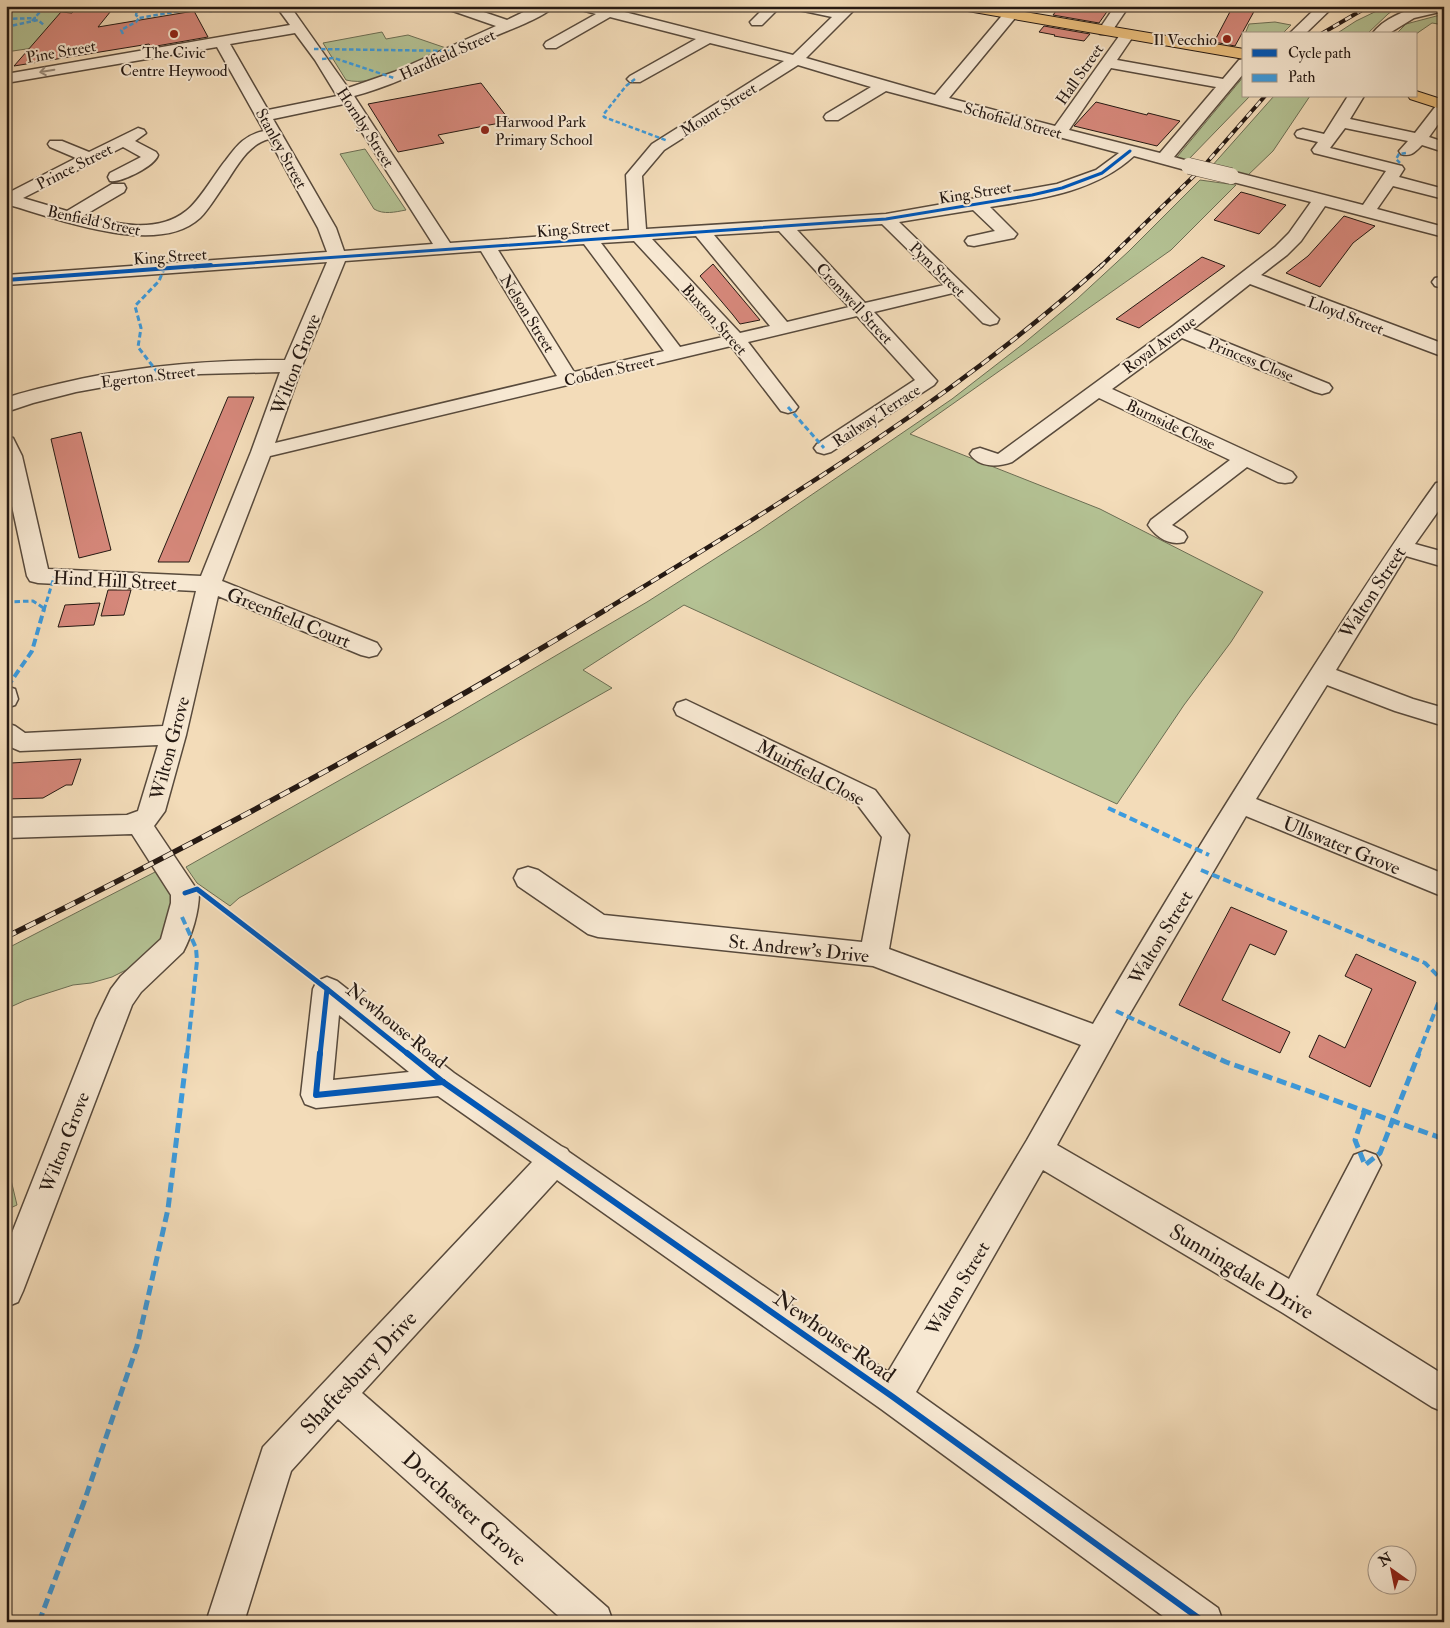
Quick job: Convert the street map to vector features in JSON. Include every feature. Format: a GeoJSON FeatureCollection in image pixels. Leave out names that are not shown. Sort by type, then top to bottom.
{"type":"FeatureCollection","features":[{"type":"Feature","properties":{"kind":"main road"},"geometry":{"type":"LineString","coordinates":[[962,6],[1242,54]]}},
{"type":"Feature","properties":{"kind":"main road"},"geometry":{"type":"LineString","coordinates":[[1418,97],[1444,105]]}},
{"type":"Feature","properties":{"kind":"street","name":"Hornby Street"},"geometry":{"type":"LineString","coordinates":[[283,6],[345,96],[446,250]]}},
{"type":"Feature","properties":{"kind":"street"},"geometry":{"type":"LineString","coordinates":[[452,6],[510,26]]}},
{"type":"Feature","properties":{"kind":"street","name":"Hardfield Street"},"geometry":{"type":"LineString","coordinates":[[264,116],[370,88],[510,26],[547,6]]}},
{"type":"Feature","properties":{"kind":"street","name":"Schofield Street"},"geometry":{"type":"LineString","coordinates":[[582,6],[706,39],[796,60],[884,86],[1444,232]]}},
{"type":"Feature","properties":{"kind":"street"},"geometry":{"type":"LineString","coordinates":[[757,22],[774,6]]}},
{"type":"Feature","properties":{"kind":"street"},"geometry":{"type":"LineString","coordinates":[[799,6],[847,10]]}},
{"type":"Feature","properties":{"kind":"street"},"geometry":{"type":"LineString","coordinates":[[1105,31],[1122,6]]}},
{"type":"Feature","properties":{"kind":"street"},"geometry":{"type":"LineString","coordinates":[[1298,32],[1327,6]]}},
{"type":"Feature","properties":{"kind":"street"},"geometry":{"type":"LineString","coordinates":[[1381,32],[1390,24],[1407,15],[1444,7]]}},
{"type":"Feature","properties":{"kind":"street","name":"Mount Street"},"geometry":{"type":"LineString","coordinates":[[638,235],[634,175],[658,147],[796,60],[847,10]]}},
{"type":"Feature","properties":{"kind":"street"},"geometry":{"type":"LineString","coordinates":[[551,45],[607,13]]}},
{"type":"Feature","properties":{"kind":"street"},"geometry":{"type":"LineString","coordinates":[[939,100],[1010,15]]}},
{"type":"Feature","properties":{"kind":"street","name":"Pine Street"},"geometry":{"type":"LineString","coordinates":[[6,79],[299,28]]}},
{"type":"Feature","properties":{"kind":"street","name":"Hall Street"},"geometry":{"type":"LineString","coordinates":[[1059,132],[1127,35]]}},
{"type":"Feature","properties":{"kind":"street"},"geometry":{"type":"LineString","coordinates":[[635,79],[706,39]]}},
{"type":"Feature","properties":{"kind":"street","name":"Stanley Street"},"geometry":{"type":"LineString","coordinates":[[221,41],[327,228],[338,257]]}},
{"type":"Feature","properties":{"kind":"street"},"geometry":{"type":"LineString","coordinates":[[1108,63],[1226,84]]}},
{"type":"Feature","properties":{"kind":"street"},"geometry":{"type":"LineString","coordinates":[[1163,160],[1242,65]]}},
{"type":"Feature","properties":{"kind":"street"},"geometry":{"type":"LineString","coordinates":[[832,117],[884,86]]}},
{"type":"Feature","properties":{"kind":"street"},"geometry":{"type":"LineString","coordinates":[[1355,98],[1341,122],[1320,150],[1398,166],[1444,194]]}},
{"type":"Feature","properties":{"kind":"street"},"geometry":{"type":"LineString","coordinates":[[1367,212],[1398,166],[1444,105]]}},
{"type":"Feature","properties":{"kind":"street"},"geometry":{"type":"LineString","coordinates":[[1341,122],[1419,139],[1444,147]]}},
{"type":"Feature","properties":{"kind":"street","name":"Prince Street"},"geometry":{"type":"LineString","coordinates":[[8,199],[138,133]]}},
{"type":"Feature","properties":{"kind":"street","name":"Benfield Street"},"geometry":{"type":"LineString","coordinates":[[8,199],[68,217],[142,231],[164,229],[183,223],[194,214],[244,146],[257,137],[273,133]]}},
{"type":"Feature","properties":{"kind":"street"},"geometry":{"type":"LineString","coordinates":[[1303,134],[1328,140]]}},
{"type":"Feature","properties":{"kind":"street"},"geometry":{"type":"LineString","coordinates":[[68,217],[149,159],[150,155],[123,141]]}},
{"type":"Feature","properties":{"kind":"street"},"geometry":{"type":"LineString","coordinates":[[56,144],[88,157]]}},
{"type":"Feature","properties":{"kind":"street","name":"King Street"},"geometry":{"type":"LineString","coordinates":[[6,280],[783,225],[886,220],[1062,188],[1102,173],[1130,151]]}},
{"type":"Feature","properties":{"kind":"street","name":"Royal Avenue"},"geometry":{"type":"LineString","coordinates":[[980,454],[990,460],[998,461],[1005,458],[1180,330],[1249,277],[1295,237],[1321,200]]}},
{"type":"Feature","properties":{"kind":"street"},"geometry":{"type":"LineString","coordinates":[[974,241],[1008,234],[977,204]]}},
{"type":"Feature","properties":{"kind":"street","name":"Pym Street"},"geometry":{"type":"LineString","coordinates":[[886,220],[990,319]]}},
{"type":"Feature","properties":{"kind":"street","name":"Cromwell Street"},"geometry":{"type":"LineString","coordinates":[[783,225],[927,381]]}},
{"type":"Feature","properties":{"kind":"street"},"geometry":{"type":"LineString","coordinates":[[702,232],[783,329]]}},
{"type":"Feature","properties":{"kind":"street","name":"Buxton Street"},"geometry":{"type":"LineString","coordinates":[[638,235],[735,338],[788,407]]}},
{"type":"Feature","properties":{"kind":"street"},"geometry":{"type":"LineString","coordinates":[[590,240],[676,354]]}},
{"type":"Feature","properties":{"kind":"street","name":"Nelson Street"},"geometry":{"type":"LineString","coordinates":[[487,247],[569,379]]}},
{"type":"Feature","properties":{"kind":"street","name":"Wilton Grove"},"geometry":{"type":"LineString","coordinates":[[6,1291],[118,1006],[131,984],[173,944],[183,914],[185,893],[139,822],[147,818],[152,811],[173,735],[209,584],[261,452],[292,366],[338,257]]}},
{"type":"Feature","properties":{"kind":"street","name":"Lloyd Street"},"geometry":{"type":"LineString","coordinates":[[1249,277],[1444,351]]}},
{"type":"Feature","properties":{"kind":"street","name":"Cobden Street"},"geometry":{"type":"LineString","coordinates":[[261,452],[676,354],[735,338],[783,329],[957,287]]}},
{"type":"Feature","properties":{"kind":"street","name":"Princess Close"},"geometry":{"type":"LineString","coordinates":[[1180,330],[1322,388]]}},
{"type":"Feature","properties":{"kind":"street","name":"Egerton Street"},"geometry":{"type":"LineString","coordinates":[[6,406],[65,388],[96,382],[236,366],[292,366]]}},
{"type":"Feature","properties":{"kind":"street","name":"Railway Terrace"},"geometry":{"type":"LineString","coordinates":[[824,448],[927,381]]}},
{"type":"Feature","properties":{"kind":"street","name":"Burnside Close"},"geometry":{"type":"LineString","coordinates":[[1097,390],[1285,477]]}},
{"type":"Feature","properties":{"kind":"street","name":"Hind Hill Street"},"geometry":{"type":"LineString","coordinates":[[6,442],[12,456],[38,576],[209,584]]}},
{"type":"Feature","properties":{"kind":"street","name":"Burnside Close"},"geometry":{"type":"LineString","coordinates":[[1176,537],[1161,528],[1159,524],[1244,459]]}},
{"type":"Feature","properties":{"kind":"street","name":"Walton Street"},"geometry":{"type":"LineString","coordinates":[[892,1397],[1240,803],[1401,547],[1444,488]]}},
{"type":"Feature","properties":{"kind":"street"},"geometry":{"type":"LineString","coordinates":[[1401,547],[1444,560]]}},
{"type":"Feature","properties":{"kind":"street","name":"Greenfield Court"},"geometry":{"type":"LineString","coordinates":[[209,584],[369,649]]}},
{"type":"Feature","properties":{"kind":"street"},"geometry":{"type":"LineString","coordinates":[[1320,673],[1404,705],[1444,717]]}},
{"type":"Feature","properties":{"kind":"street","name":"Muirfield Close"},"geometry":{"type":"LineString","coordinates":[[686,709],[866,797],[896,835],[874,955]]}},
{"type":"Feature","properties":{"kind":"street"},"geometry":{"type":"LineString","coordinates":[[6,732],[20,742],[173,735]]}},
{"type":"Feature","properties":{"kind":"street","name":"Ullswater Grove"},"geometry":{"type":"LineString","coordinates":[[1240,803],[1444,886]]}},
{"type":"Feature","properties":{"kind":"street"},"geometry":{"type":"LineString","coordinates":[[6,828],[129,825],[139,822]]}},
{"type":"Feature","properties":{"kind":"street","name":"St. Andrew's Drive"},"geometry":{"type":"LineString","coordinates":[[528,878],[598,926],[874,955],[1100,1039]]}},
{"type":"Feature","properties":{"kind":"street","name":"Newhouse Road"},"geometry":{"type":"LineString","coordinates":[[444,1082],[892,1397],[1204,1622]]}},
{"type":"Feature","properties":{"kind":"street","name":"Sunningdale Drive"},"geometry":{"type":"LineString","coordinates":[[1038,1150],[1295,1301],[1444,1395]]}},
{"type":"Feature","properties":{"kind":"street","name":"Shaftesbury Drive"},"geometry":{"type":"LineString","coordinates":[[225,1622],[276,1460],[556,1159]]}},
{"type":"Feature","properties":{"kind":"street"},"geometry":{"type":"LineString","coordinates":[[1295,1301],[1365,1165]]}},
{"type":"Feature","properties":{"kind":"street","name":"Dorchester Grove"},"geometry":{"type":"LineString","coordinates":[[337,1394],[594,1622]]}},
{"type":"Feature","properties":{"kind":"green space"},"geometry":{"type":"Polygon","coordinates":[[[6,6],[71,6],[33,48],[6,52],[6,6]]]}},
{"type":"Feature","properties":{"kind":"green space"},"geometry":{"type":"Polygon","coordinates":[[[1387,6],[1399,6],[1369,32],[1339,32],[1356,21],[1387,6]]]}},
{"type":"Feature","properties":{"kind":"green space"},"geometry":{"type":"Polygon","coordinates":[[[1444,14],[1444,25],[1432,23],[1418,33],[1398,32],[1406,24],[1444,14]]]}},
{"type":"Feature","properties":{"kind":"green space"},"geometry":{"type":"Polygon","coordinates":[[[1275,22],[1291,25],[1284,32],[1246,32],[1249,24],[1275,22]]]}},
{"type":"Feature","properties":{"kind":"green space"},"geometry":{"type":"Polygon","coordinates":[[[382,32],[386,39],[408,35],[446,48],[398,72],[371,80],[358,81],[346,80],[323,43],[382,32]]]}},
{"type":"Feature","properties":{"kind":"green space"},"geometry":{"type":"Polygon","coordinates":[[[1242,78],[1242,98],[1248,98],[1187,161],[1177,157],[1242,78]]]}},
{"type":"Feature","properties":{"kind":"green space"},"geometry":{"type":"Polygon","coordinates":[[[1272,98],[1309,98],[1273,151],[1246,177],[1211,167],[1272,98]]]}},
{"type":"Feature","properties":{"kind":"green space"},"geometry":{"type":"Polygon","coordinates":[[[365,149],[406,210],[386,212],[374,209],[340,154],[365,149]]]}},
{"type":"Feature","properties":{"kind":"green space"},"geometry":{"type":"Polygon","coordinates":[[[1200,180],[1236,185],[1171,250],[910,434],[1100,509],[1263,592],[1231,642],[1184,705],[1117,804],[684,605],[583,670],[612,688],[239,898],[230,906],[197,883],[186,867],[448,719],[647,602],[760,530],[952,399],[1077,299],[1129,251],[1200,180]]]}},
{"type":"Feature","properties":{"kind":"green space"},"geometry":{"type":"Polygon","coordinates":[[[157,871],[171,893],[171,923],[152,951],[132,967],[112,977],[91,983],[73,985],[26,1000],[6,1009],[6,949],[157,871]]]}},
{"type":"Feature","properties":{"kind":"green space"},"geometry":{"type":"Polygon","coordinates":[[[6,1159],[17,1205],[6,1210],[6,1159]]]}},
{"type":"Feature","properties":{"kind":"building"},"geometry":{"type":"Polygon","coordinates":[[[78,6],[115,6],[98,27],[194,11],[208,37],[151,47],[149,44],[14,66],[61,12],[72,13],[78,6]]]}},
{"type":"Feature","properties":{"kind":"building"},"geometry":{"type":"Polygon","coordinates":[[[1060,6],[1111,6],[1099,23],[1053,15],[1060,6]]]}},
{"type":"Feature","properties":{"kind":"building"},"geometry":{"type":"Polygon","coordinates":[[[1233,6],[1257,6],[1235,46],[1214,42],[1233,6]]]}},
{"type":"Feature","properties":{"kind":"building"},"geometry":{"type":"Polygon","coordinates":[[[1044,26],[1090,34],[1084,41],[1054,36],[1039,32],[1044,26]]]}},
{"type":"Feature","properties":{"kind":"building"},"geometry":{"type":"Polygon","coordinates":[[[481,83],[510,121],[438,135],[444,143],[398,152],[368,104],[481,83]]]}},
{"type":"Feature","properties":{"kind":"building"},"geometry":{"type":"Polygon","coordinates":[[[1096,102],[1180,121],[1157,146],[1074,126],[1096,102]]]}},
{"type":"Feature","properties":{"kind":"building"},"geometry":{"type":"Polygon","coordinates":[[[1241,192],[1286,205],[1259,234],[1214,220],[1241,192]]]}},
{"type":"Feature","properties":{"kind":"building"},"geometry":{"type":"Polygon","coordinates":[[[1344,216],[1375,226],[1353,243],[1320,287],[1286,273],[1308,256],[1344,216]]]}},
{"type":"Feature","properties":{"kind":"building"},"geometry":{"type":"Polygon","coordinates":[[[1202,257],[1225,266],[1139,328],[1116,319],[1202,257]]]}},
{"type":"Feature","properties":{"kind":"building"},"geometry":{"type":"Polygon","coordinates":[[[713,264],[760,320],[740,324],[700,276],[713,264]]]}},
{"type":"Feature","properties":{"kind":"building"},"geometry":{"type":"Polygon","coordinates":[[[228,397],[254,397],[189,562],[158,562],[228,397]]]}},
{"type":"Feature","properties":{"kind":"building"},"geometry":{"type":"Polygon","coordinates":[[[81,432],[111,550],[79,558],[51,439],[81,432]]]}},
{"type":"Feature","properties":{"kind":"building"},"geometry":{"type":"Polygon","coordinates":[[[108,590],[131,590],[124,615],[101,616],[108,590]]]}},
{"type":"Feature","properties":{"kind":"building"},"geometry":{"type":"Polygon","coordinates":[[[100,603],[94,625],[58,627],[65,605],[100,603]]]}},
{"type":"Feature","properties":{"kind":"building"},"geometry":{"type":"Polygon","coordinates":[[[81,759],[72,785],[66,785],[43,798],[6,799],[6,774],[11,763],[81,759]]]}},
{"type":"Feature","properties":{"kind":"building"},"geometry":{"type":"Polygon","coordinates":[[[1231,907],[1287,931],[1275,955],[1250,944],[1222,1000],[1290,1032],[1280,1053],[1179,1005],[1231,907]]]}},
{"type":"Feature","properties":{"kind":"building"},"geometry":{"type":"Polygon","coordinates":[[[1356,954],[1416,982],[1370,1087],[1309,1057],[1319,1035],[1345,1048],[1372,989],[1345,976],[1356,954]]]}},
{"type":"Feature","properties":{"kind":"railway"},"geometry":{"type":"LineString","coordinates":[[1324,32],[1369,6]]}},
{"type":"Feature","properties":{"kind":"railway"},"geometry":{"type":"LineString","coordinates":[[1100,267],[1202,168],[1263,98]]}},
{"type":"Feature","properties":{"kind":"railway"},"geometry":{"type":"LineString","coordinates":[[605,610],[798,491],[924,407],[1045,315],[1102,265]]}},
{"type":"Feature","properties":{"kind":"railway"},"geometry":{"type":"LineString","coordinates":[[6,937],[159,860],[310,780],[459,696],[607,609]]}},
{"type":"Feature","properties":{"kind":"marked path"},"geometry":{"type":"LineString","coordinates":[[32,21],[45,6]]}},
{"type":"Feature","properties":{"kind":"marked path"},"geometry":{"type":"LineString","coordinates":[[138,6],[136,15],[139,18],[192,9],[212,11]]}},
{"type":"Feature","properties":{"kind":"marked path"},"geometry":{"type":"LineString","coordinates":[[6,19],[36,18]]}},
{"type":"Feature","properties":{"kind":"marked path"},"geometry":{"type":"LineString","coordinates":[[123,34],[121,30],[136,22],[139,18]]}},
{"type":"Feature","properties":{"kind":"marked path"},"geometry":{"type":"LineString","coordinates":[[6,27],[38,20],[45,26]]}},
{"type":"Feature","properties":{"kind":"marked path"},"geometry":{"type":"LineString","coordinates":[[314,49],[453,51]]}},
{"type":"Feature","properties":{"kind":"marked path"},"geometry":{"type":"LineString","coordinates":[[322,59],[334,58],[394,78]]}},
{"type":"Feature","properties":{"kind":"marked path"},"geometry":{"type":"LineString","coordinates":[[635,79],[626,86],[603,115],[604,117],[668,141]]}},
{"type":"Feature","properties":{"kind":"marked path"},"geometry":{"type":"LineString","coordinates":[[1400,163],[1396,159],[1399,154],[1406,153]]}},
{"type":"Feature","properties":{"kind":"marked path"},"geometry":{"type":"LineString","coordinates":[[158,373],[138,347],[141,328],[135,306],[159,281],[164,269]]}},
{"type":"Feature","properties":{"kind":"marked path"},"geometry":{"type":"LineString","coordinates":[[788,407],[824,448]]}},
{"type":"Feature","properties":{"kind":"marked path"},"geometry":{"type":"LineString","coordinates":[[6,685],[10,683],[32,651],[54,577]]}},
{"type":"Feature","properties":{"kind":"marked path"},"geometry":{"type":"LineString","coordinates":[[6,602],[33,601],[45,609]]}},
{"type":"Feature","properties":{"kind":"marked path"},"geometry":{"type":"LineString","coordinates":[[1108,808],[1209,855]]}},
{"type":"Feature","properties":{"kind":"marked path"},"geometry":{"type":"LineString","coordinates":[[1201,870],[1425,963],[1444,982]]}},
{"type":"Feature","properties":{"kind":"marked path"},"geometry":{"type":"LineString","coordinates":[[39,1622],[84,1502],[137,1346],[168,1209],[179,1132],[197,961],[196,948],[182,917]]}},
{"type":"Feature","properties":{"kind":"marked path"},"geometry":{"type":"LineString","coordinates":[[1365,1110],[1355,1140],[1365,1165],[1380,1153],[1444,988]]}},
{"type":"Feature","properties":{"kind":"marked path"},"geometry":{"type":"LineString","coordinates":[[1116,1011],[1226,1062],[1444,1139]]}},
{"type":"Feature","properties":{"kind":"cycle path"},"geometry":{"type":"LineString","coordinates":[[6,280],[886,219],[1032,195],[1062,188],[1102,173],[1130,151]]}},
{"type":"Feature","properties":{"kind":"cycle path"},"geometry":{"type":"LineString","coordinates":[[185,893],[197,889],[327,989]]}},
{"type":"Feature","properties":{"kind":"cycle path"},"geometry":{"type":"LineString","coordinates":[[443,1082],[316,1095],[327,989],[443,1082],[893,1397],[1204,1622]]}},
{"type":"Feature","properties":{"kind":"place","name":"The Civic Centre Heywood"},"geometry":{"type":"Point","coordinates":[174,34]}},
{"type":"Feature","properties":{"kind":"place","name":"Il Vecchio"},"geometry":{"type":"Point","coordinates":[1227,39]}},
{"type":"Feature","properties":{"kind":"place","name":"Harwood Park Primary School"},"geometry":{"type":"Point","coordinates":[485,130]}}]}
